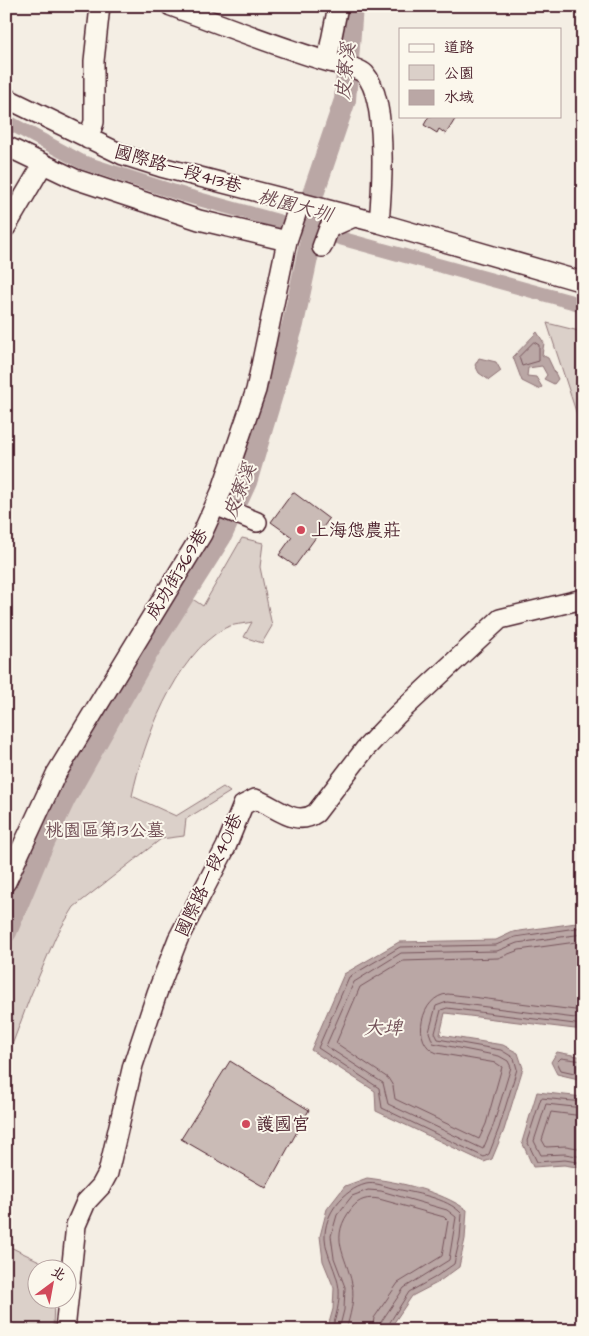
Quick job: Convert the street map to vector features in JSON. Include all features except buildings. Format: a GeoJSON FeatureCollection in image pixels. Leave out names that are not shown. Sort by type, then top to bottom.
{"type":"FeatureCollection","features":[{"type":"Feature","properties":{"kind":"street"},"geometry":{"type":"LineString","coordinates":[[88,139],[94,122],[94,61],[100,6]]}},
{"type":"Feature","properties":{"kind":"street"},"geometry":{"type":"LineString","coordinates":[[171,6],[363,72],[373,85],[381,135],[382,186],[379,223]]}},
{"type":"Feature","properties":{"kind":"street"},"geometry":{"type":"LineString","coordinates":[[330,62],[338,6]]}},
{"type":"Feature","properties":{"kind":"street","name":"國際路一段413巷"},"geometry":{"type":"LineString","coordinates":[[6,98],[123,155],[161,168],[300,202],[332,220]]}},
{"type":"Feature","properties":{"kind":"street"},"geometry":{"type":"LineString","coordinates":[[6,146],[75,179],[199,220],[287,241]]}},
{"type":"Feature","properties":{"kind":"street"},"geometry":{"type":"LineString","coordinates":[[6,227],[44,164]]}},
{"type":"Feature","properties":{"kind":"street","name":"成功街369巷"},"geometry":{"type":"LineString","coordinates":[[6,882],[56,774],[202,534],[215,506],[256,390],[287,241],[300,202]]}},
{"type":"Feature","properties":{"kind":"street"},"geometry":{"type":"LineString","coordinates":[[322,247],[332,220],[354,217],[583,282]]}},
{"type":"Feature","properties":{"kind":"street"},"geometry":{"type":"LineString","coordinates":[[215,506],[257,522]]}},
{"type":"Feature","properties":{"kind":"street","name":"國際路一段401巷"},"geometry":{"type":"LineString","coordinates":[[65,1330],[76,1225],[80,1212],[108,1173],[134,1065],[157,993],[178,939],[226,847],[243,804],[255,799],[297,819],[308,818],[316,813],[365,750],[398,714],[500,619],[583,599]]}},
{"type":"Feature","properties":{"kind":"green space"},"geometry":{"type":"Polygon","coordinates":[[[547,323],[583,332],[583,433],[547,323]]]}},
{"type":"Feature","properties":{"kind":"green space","name":"桃園區第13公墓"},"geometry":{"type":"Polygon","coordinates":[[[242,538],[263,543],[260,567],[272,626],[262,643],[244,637],[252,622],[225,628],[207,641],[191,658],[164,702],[153,727],[144,751],[132,796],[176,816],[223,787],[230,792],[186,819],[184,836],[161,839],[74,907],[56,936],[6,1061],[6,946],[71,799],[176,620],[191,598],[203,606],[242,538]]]}},
{"type":"Feature","properties":{"kind":"green space"},"geometry":{"type":"Polygon","coordinates":[[[6,1245],[33,1258],[28,1258],[28,1308],[54,1308],[53,1330],[6,1330],[6,1245]]]}},
{"type":"Feature","properties":{"kind":"water"},"geometry":{"type":"Polygon","coordinates":[[[537,332],[544,343],[542,355],[548,358],[558,379],[554,384],[544,379],[547,375],[542,366],[528,368],[527,376],[536,377],[542,387],[538,389],[522,381],[513,357],[537,332]]]}},
{"type":"Feature","properties":{"kind":"water"},"geometry":{"type":"Polygon","coordinates":[[[479,358],[496,362],[501,371],[489,380],[479,373],[475,365],[479,358]]]}},
{"type":"Feature","properties":{"kind":"water","name":"大埤"},"geometry":{"type":"Polygon","coordinates":[[[583,922],[583,1030],[445,1013],[440,1035],[503,1045],[518,1053],[523,1068],[504,1130],[492,1159],[484,1162],[376,1111],[375,1091],[311,1050],[344,974],[399,942],[496,940],[513,932],[583,922]]]}},
{"type":"Feature","properties":{"kind":"water"},"geometry":{"type":"Polygon","coordinates":[[[557,1052],[583,1057],[583,1080],[557,1074],[551,1062],[557,1052]]]}},
{"type":"Feature","properties":{"kind":"water"},"geometry":{"type":"Polygon","coordinates":[[[537,1092],[583,1097],[583,1168],[564,1165],[533,1167],[522,1142],[537,1092]]]}},
{"type":"Feature","properties":{"kind":"water"},"geometry":{"type":"Polygon","coordinates":[[[367,1178],[419,1188],[456,1203],[467,1210],[465,1239],[459,1267],[437,1283],[412,1296],[389,1330],[327,1330],[333,1309],[334,1288],[323,1261],[320,1236],[327,1209],[345,1186],[367,1178]]]}},
{"type":"Feature","properties":{"kind":"waterway","name":"皮寮溪"},"geometry":{"type":"LineString","coordinates":[[6,932],[38,855],[65,798],[145,656],[221,536],[246,482],[293,324],[313,230],[312,197],[345,100],[352,6]]}},
{"type":"Feature","properties":{"kind":"waterway","name":"桃園大圳"},"geometry":{"type":"LineString","coordinates":[[6,121],[82,162],[184,195],[583,305]]}},
{"type":"Feature","properties":{"kind":"place","name":"上海怹農莊"},"geometry":{"type":"Point","coordinates":[301,530]}},
{"type":"Feature","properties":{"kind":"place","name":"護國宮"},"geometry":{"type":"Point","coordinates":[246,1124]}}]}
